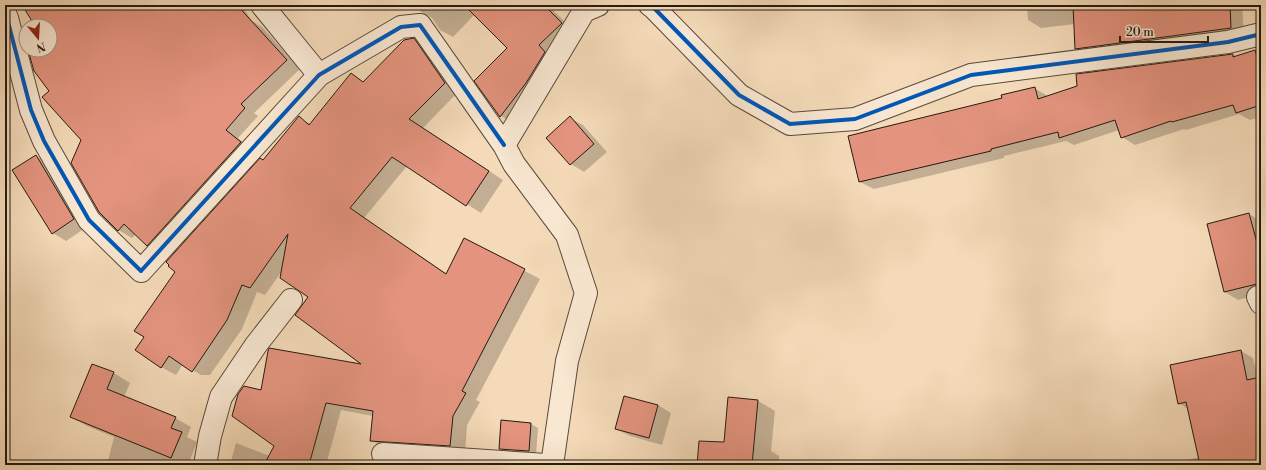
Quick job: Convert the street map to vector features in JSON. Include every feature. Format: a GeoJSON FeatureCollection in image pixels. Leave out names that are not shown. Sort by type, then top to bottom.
{"type":"FeatureCollection","features":[{"type":"Feature","properties":{"kind":"street"},"geometry":{"type":"LineString","coordinates":[[262,5],[319,75]]}},
{"type":"Feature","properties":{"kind":"street"},"geometry":{"type":"LineString","coordinates":[[504,146],[584,11],[598,5]]}},
{"type":"Feature","properties":{"kind":"street"},"geometry":{"type":"LineString","coordinates":[[650,5],[739,95],[790,124],[855,119],[971,75],[1228,42],[1261,34]]}},
{"type":"Feature","properties":{"kind":"street"},"geometry":{"type":"LineString","coordinates":[[5,14],[31,110],[44,142],[89,220],[141,270],[319,75],[401,27],[420,25],[504,146],[514,164],[567,235],[586,292],[567,361],[552,465]]}},
{"type":"Feature","properties":{"kind":"street"},"geometry":{"type":"LineString","coordinates":[[204,465],[210,436],[221,397],[256,345],[291,300]]}},
{"type":"Feature","properties":{"kind":"street"},"geometry":{"type":"LineString","coordinates":[[383,454],[546,465]]}},
{"type":"Feature","properties":{"kind":"building"},"geometry":{"type":"Polygon","coordinates":[[[22,5],[237,5],[287,60],[241,104],[245,108],[226,130],[241,142],[147,246],[124,224],[118,231],[99,212],[71,163],[81,140],[42,97],[49,91],[34,71],[30,58],[58,58],[58,18],[30,18],[22,5]]]}},
{"type":"Feature","properties":{"kind":"building"},"geometry":{"type":"Polygon","coordinates":[[[464,5],[544,5],[562,23],[539,45],[545,52],[526,83],[500,117],[474,81],[507,48],[464,5]]]}},
{"type":"Feature","properties":{"kind":"building"},"geometry":{"type":"Polygon","coordinates":[[[1073,5],[1230,5],[1231,28],[1075,49],[1073,5]]]}},
{"type":"Feature","properties":{"kind":"building"},"geometry":{"type":"Polygon","coordinates":[[[414,38],[445,83],[409,119],[489,171],[466,206],[392,157],[350,208],[446,274],[464,238],[525,269],[462,391],[466,393],[453,416],[450,446],[370,441],[373,411],[326,403],[309,465],[264,465],[274,446],[232,416],[238,394],[244,386],[261,390],[269,348],[361,364],[295,315],[308,297],[280,278],[288,234],[250,288],[242,285],[227,320],[192,372],[169,356],[161,368],[135,350],[144,337],[134,331],[175,272],[166,262],[260,158],[263,160],[299,116],[309,125],[351,73],[363,82],[404,40],[414,38]]]}},
{"type":"Feature","properties":{"kind":"building"},"geometry":{"type":"Polygon","coordinates":[[[1255,50],[1261,69],[1261,105],[1236,113],[1233,105],[1172,122],[1171,121],[1121,138],[1115,120],[1059,138],[1058,132],[991,149],[991,151],[859,182],[848,136],[1002,98],[1001,95],[1035,87],[1038,99],[1077,86],[1076,74],[1233,54],[1233,57],[1255,50]]]}},
{"type":"Feature","properties":{"kind":"building"},"geometry":{"type":"Polygon","coordinates":[[[570,116],[594,144],[570,165],[546,138],[570,116]]]}},
{"type":"Feature","properties":{"kind":"building"},"geometry":{"type":"Polygon","coordinates":[[[36,155],[74,219],[52,234],[12,170],[36,155]]]}},
{"type":"Feature","properties":{"kind":"building"},"geometry":{"type":"Polygon","coordinates":[[[1249,213],[1261,258],[1261,283],[1224,292],[1207,224],[1249,213]]]}},
{"type":"Feature","properties":{"kind":"building"},"geometry":{"type":"Polygon","coordinates":[[[1241,350],[1247,380],[1261,377],[1261,465],[1200,465],[1186,402],[1178,404],[1170,365],[1241,350]]]}},
{"type":"Feature","properties":{"kind":"building"},"geometry":{"type":"Polygon","coordinates":[[[92,364],[114,372],[107,389],[176,417],[171,428],[182,432],[171,458],[70,417],[92,364]]]}},
{"type":"Feature","properties":{"kind":"building"},"geometry":{"type":"Polygon","coordinates":[[[624,396],[658,405],[649,438],[615,429],[624,396]]]}},
{"type":"Feature","properties":{"kind":"building"},"geometry":{"type":"Polygon","coordinates":[[[728,397],[758,400],[752,465],[697,465],[699,441],[724,442],[728,397]]]}},
{"type":"Feature","properties":{"kind":"building"},"geometry":{"type":"Polygon","coordinates":[[[501,420],[531,423],[529,451],[499,449],[501,420]]]}},
{"type":"Feature","properties":{"kind":"cycle path"},"geometry":{"type":"LineString","coordinates":[[650,5],[739,95],[790,124],[855,119],[971,75],[1228,42],[1261,34]]}},
{"type":"Feature","properties":{"kind":"cycle path"},"geometry":{"type":"LineString","coordinates":[[5,14],[31,110],[44,141],[89,220],[141,271],[319,75],[401,27],[420,25],[504,145]]}}]}
